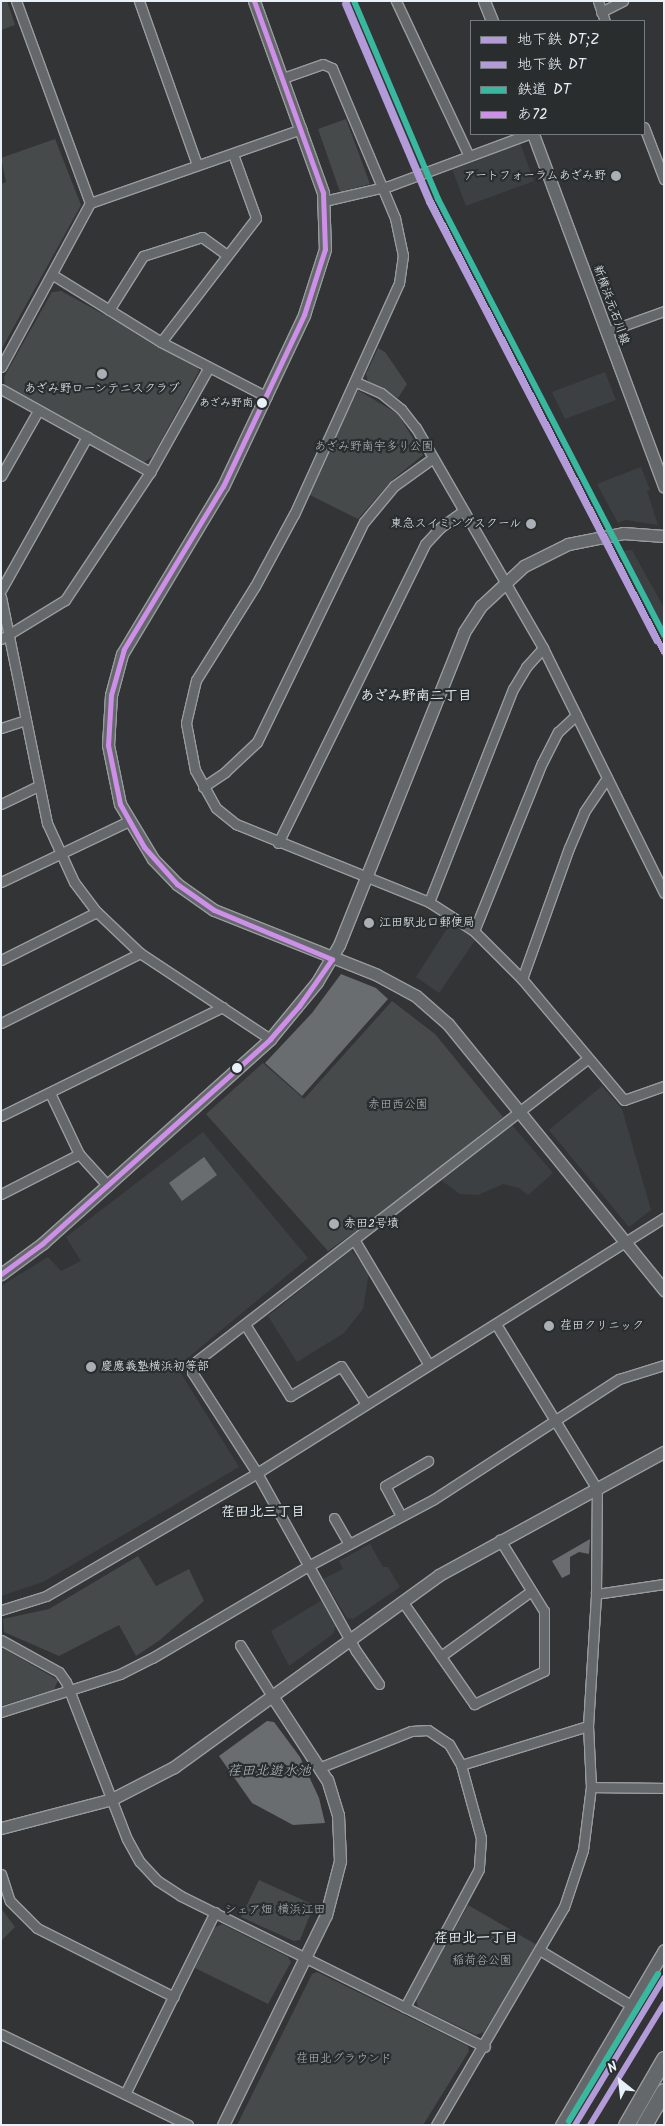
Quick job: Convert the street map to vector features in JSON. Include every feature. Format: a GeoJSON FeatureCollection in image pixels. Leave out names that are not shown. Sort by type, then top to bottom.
{"type":"FeatureCollection","features":[{"type":"Feature","properties":{"kind":"highway"},"geometry":{"type":"LineString","coordinates":[[626,2125],[664,2059]]}},
{"type":"Feature","properties":{"kind":"highway"},"geometry":{"type":"LineString","coordinates":[[644,2125],[664,2090]]}},
{"type":"Feature","properties":{"kind":"street"},"geometry":{"type":"LineString","coordinates":[[16,1],[90,203]]}},
{"type":"Feature","properties":{"kind":"street"},"geometry":{"type":"LineString","coordinates":[[138,1],[197,166]]}},
{"type":"Feature","properties":{"kind":"street"},"geometry":{"type":"LineString","coordinates":[[254,1],[301,129],[324,202],[325,249],[316,285],[267,397],[223,486],[122,654],[111,695],[108,745],[120,804],[153,859],[177,884],[197,899],[235,920],[377,975],[416,996],[448,1024],[664,1290]]}},
{"type":"Feature","properties":{"kind":"street"},"geometry":{"type":"LineString","coordinates":[[396,1],[469,156]]}},
{"type":"Feature","properties":{"kind":"street"},"geometry":{"type":"LineString","coordinates":[[484,1],[492,20]]}},
{"type":"Feature","properties":{"kind":"street"},"geometry":{"type":"LineString","coordinates":[[598,1],[605,20]]}},
{"type":"Feature","properties":{"kind":"street"},"geometry":{"type":"LineString","coordinates":[[601,12],[623,1]]}},
{"type":"Feature","properties":{"kind":"street"},"geometry":{"type":"LineString","coordinates":[[283,78],[323,64],[332,68],[384,187],[401,238],[399,283],[356,382],[294,514],[255,586],[196,680],[188,708],[187,741],[203,787],[216,808],[236,824],[278,843],[429,902],[474,931],[522,979],[624,1100],[664,1086]]}},
{"type":"Feature","properties":{"kind":"street"},"geometry":{"type":"LineString","coordinates":[[1,367],[53,275],[90,203],[301,129]]}},
{"type":"Feature","properties":{"kind":"street"},"geometry":{"type":"LineString","coordinates":[[645,129],[661,162],[664,179]]}},
{"type":"Feature","properties":{"kind":"street"},"geometry":{"type":"LineString","coordinates":[[324,202],[384,187],[526,135]]}},
{"type":"Feature","properties":{"kind":"street","name":"新横浜元石川線"},"geometry":{"type":"LineString","coordinates":[[533,135],[664,486]]}},
{"type":"Feature","properties":{"kind":"street"},"geometry":{"type":"LineString","coordinates":[[161,342],[256,218],[233,154]]}},
{"type":"Feature","properties":{"kind":"street"},"geometry":{"type":"LineString","coordinates":[[109,310],[143,256],[202,238],[227,255]]}},
{"type":"Feature","properties":{"kind":"street"},"geometry":{"type":"LineString","coordinates":[[53,275],[161,342],[267,397]]}},
{"type":"Feature","properties":{"kind":"street"},"geometry":{"type":"LineString","coordinates":[[606,332],[664,311]]}},
{"type":"Feature","properties":{"kind":"street"},"geometry":{"type":"LineString","coordinates":[[1,639],[11,636],[65,600],[150,472],[209,367]]}},
{"type":"Feature","properties":{"kind":"street"},"geometry":{"type":"LineString","coordinates":[[356,382],[381,393],[401,408],[433,458],[543,648],[664,893]]}},
{"type":"Feature","properties":{"kind":"street"},"geometry":{"type":"LineString","coordinates":[[1,389],[150,472]]}},
{"type":"Feature","properties":{"kind":"street"},"geometry":{"type":"LineString","coordinates":[[1,476],[38,411]]}},
{"type":"Feature","properties":{"kind":"street"},"geometry":{"type":"LineString","coordinates":[[1,590],[87,437]]}},
{"type":"Feature","properties":{"kind":"street"},"geometry":{"type":"LineString","coordinates":[[203,787],[225,772],[257,742],[364,522],[394,486],[433,458]]}},
{"type":"Feature","properties":{"kind":"street"},"geometry":{"type":"LineString","coordinates":[[278,843],[425,544],[442,526],[463,511]]}},
{"type":"Feature","properties":{"kind":"street"},"geometry":{"type":"LineString","coordinates":[[1,1274],[33,1252],[108,1186],[270,1039],[299,1006],[332,959],[368,879],[464,632],[481,606],[504,582],[550,551],[588,538],[623,534],[664,536]]}},
{"type":"Feature","properties":{"kind":"street"},"geometry":{"type":"LineString","coordinates":[[1,597],[11,636],[38,786],[59,853],[97,912],[140,953],[270,1039]]}},
{"type":"Feature","properties":{"kind":"street"},"geometry":{"type":"LineString","coordinates":[[429,902],[513,689],[526,667],[543,648]]}},
{"type":"Feature","properties":{"kind":"street"},"geometry":{"type":"LineString","coordinates":[[474,931],[542,764],[558,732],[576,715]]}},
{"type":"Feature","properties":{"kind":"street"},"geometry":{"type":"LineString","coordinates":[[1,728],[26,720]]}},
{"type":"Feature","properties":{"kind":"street"},"geometry":{"type":"LineString","coordinates":[[522,979],[569,848],[584,812],[607,778]]}},
{"type":"Feature","properties":{"kind":"street"},"geometry":{"type":"LineString","coordinates":[[1,804],[38,786]]}},
{"type":"Feature","properties":{"kind":"street"},"geometry":{"type":"LineString","coordinates":[[1,882],[129,820]]}},
{"type":"Feature","properties":{"kind":"street"},"geometry":{"type":"LineString","coordinates":[[1,960],[97,912]]}},
{"type":"Feature","properties":{"kind":"street"},"geometry":{"type":"LineString","coordinates":[[1,1023],[140,953]]}},
{"type":"Feature","properties":{"kind":"street"},"geometry":{"type":"LineString","coordinates":[[1,1116],[223,1008]]}},
{"type":"Feature","properties":{"kind":"street"},"geometry":{"type":"LineString","coordinates":[[379,1684],[350,1638],[256,1473],[192,1372],[194,1363],[246,1326],[588,1058]]}},
{"type":"Feature","properties":{"kind":"street"},"geometry":{"type":"LineString","coordinates":[[50,1093],[79,1154],[108,1186]]}},
{"type":"Feature","properties":{"kind":"street"},"geometry":{"type":"LineString","coordinates":[[1,1194],[79,1154]]}},
{"type":"Feature","properties":{"kind":"street"},"geometry":{"type":"LineString","coordinates":[[1,1610],[46,1596],[256,1473],[626,1243],[647,1226],[664,1218]]}},
{"type":"Feature","properties":{"kind":"street"},"geometry":{"type":"LineString","coordinates":[[355,1241],[429,1365]]}},
{"type":"Feature","properties":{"kind":"street"},"geometry":{"type":"LineString","coordinates":[[436,2125],[541,1952],[564,1907],[582,1850],[591,1787],[588,1726],[596,1594],[597,1489],[556,1419],[496,1324]]}},
{"type":"Feature","properties":{"kind":"street"},"geometry":{"type":"LineString","coordinates":[[246,1326],[290,1396],[341,1366],[366,1404]]}},
{"type":"Feature","properties":{"kind":"street"},"geometry":{"type":"LineString","coordinates":[[1,1712],[120,1674],[152,1658],[310,1565],[434,1499],[619,1379],[664,1365]]}},
{"type":"Feature","properties":{"kind":"street"},"geometry":{"type":"LineString","coordinates":[[1,1828],[112,1799],[174,1767],[439,1575],[664,1452]]}},
{"type":"Feature","properties":{"kind":"street"},"geometry":{"type":"LineString","coordinates":[[401,1516],[385,1486],[428,1461]]}},
{"type":"Feature","properties":{"kind":"street"},"geometry":{"type":"LineString","coordinates":[[334,1518],[349,1544]]}},
{"type":"Feature","properties":{"kind":"street"},"geometry":{"type":"LineString","coordinates":[[402,1601],[474,1704],[544,1671],[544,1611],[500,1540]]}},
{"type":"Feature","properties":{"kind":"street"},"geometry":{"type":"LineString","coordinates":[[596,1594],[664,1584]]}},
{"type":"Feature","properties":{"kind":"street"},"geometry":{"type":"LineString","coordinates":[[441,1656],[531,1591]]}},
{"type":"Feature","properties":{"kind":"street"},"geometry":{"type":"LineString","coordinates":[[1,1640],[59,1672],[71,1691],[112,1799],[140,1862],[158,1881],[215,1912],[485,2047]]}},
{"type":"Feature","properties":{"kind":"street"},"geometry":{"type":"LineString","coordinates":[[223,2125],[306,1956],[332,1898],[340,1861],[338,1815],[321,1767],[272,1696],[240,1644]]}},
{"type":"Feature","properties":{"kind":"street"},"geometry":{"type":"LineString","coordinates":[[461,1765],[588,1726]]}},
{"type":"Feature","properties":{"kind":"street"},"geometry":{"type":"LineString","coordinates":[[321,1767],[411,1731],[428,1730],[449,1744],[461,1765],[477,1816],[482,1854],[479,1869],[405,2007]]}},
{"type":"Feature","properties":{"kind":"street"},"geometry":{"type":"LineString","coordinates":[[591,1787],[664,1788]]}},
{"type":"Feature","properties":{"kind":"street"},"geometry":{"type":"LineString","coordinates":[[1,1874],[10,1901],[37,1928],[174,1997]]}},
{"type":"Feature","properties":{"kind":"street"},"geometry":{"type":"LineString","coordinates":[[125,2094],[215,1912]]}},
{"type":"Feature","properties":{"kind":"street"},"geometry":{"type":"LineString","coordinates":[[561,2125],[664,1950]]}},
{"type":"Feature","properties":{"kind":"street"},"geometry":{"type":"LineString","coordinates":[[541,1952],[632,2005]]}},
{"type":"Feature","properties":{"kind":"street"},"geometry":{"type":"LineString","coordinates":[[1,2034],[188,2125]]}},
{"type":"Feature","properties":{"kind":"shaded area"},"geometry":{"type":"Polygon","coordinates":[[[520,143],[534,181],[466,206],[452,169],[520,143]]]}},
{"type":"Feature","properties":{"kind":"shaded area"},"geometry":{"type":"Polygon","coordinates":[[[605,372],[616,400],[565,419],[552,392],[605,372]]]}},
{"type":"Feature","properties":{"kind":"shaded area"},"geometry":{"type":"Polygon","coordinates":[[[641,467],[650,490],[647,491],[658,525],[626,520],[618,523],[597,484],[641,467]]]}},
{"type":"Feature","properties":{"kind":"shaded area"},"geometry":{"type":"Polygon","coordinates":[[[632,550],[664,608],[664,630],[623,551],[632,550]]]}},
{"type":"Feature","properties":{"kind":"shaded area"},"geometry":{"type":"Polygon","coordinates":[[[450,924],[476,939],[439,993],[416,977],[450,924]]]}},
{"type":"Feature","properties":{"kind":"shaded area"},"geometry":{"type":"Polygon","coordinates":[[[602,1086],[622,1109],[651,1210],[629,1227],[549,1130],[602,1086]]]}},
{"type":"Feature","properties":{"kind":"shaded area"},"geometry":{"type":"Polygon","coordinates":[[[512,1125],[553,1173],[528,1195],[519,1188],[503,1184],[478,1195],[460,1194],[441,1180],[512,1125]]]}},
{"type":"Feature","properties":{"kind":"shaded area","name":"慶應義塾横浜初等部"},"geometry":{"type":"Polygon","coordinates":[[[203,1132],[308,1258],[183,1362],[180,1372],[239,1467],[43,1582],[1,1596],[1,1286],[48,1257],[61,1271],[81,1261],[66,1237],[203,1132]]]}},
{"type":"Feature","properties":{"kind":"shaded area"},"geometry":{"type":"Polygon","coordinates":[[[351,1250],[369,1272],[363,1309],[344,1333],[297,1362],[268,1316],[351,1250]]]}},
{"type":"Feature","properties":{"kind":"shaded area"},"geometry":{"type":"Polygon","coordinates":[[[370,1544],[383,1567],[388,1567],[400,1587],[353,1619],[347,1618],[323,1579],[343,1569],[339,1561],[370,1544]]]}},
{"type":"Feature","properties":{"kind":"shaded area"},"geometry":{"type":"Polygon","coordinates":[[[322,1600],[336,1625],[333,1634],[289,1666],[271,1631],[322,1600]]]}},
{"type":"Feature","properties":{"kind":"green space"},"geometry":{"type":"Polygon","coordinates":[[[1,1],[7,1],[15,25],[1,30],[1,1]]]}},
{"type":"Feature","properties":{"kind":"green space"},"geometry":{"type":"Polygon","coordinates":[[[346,119],[370,184],[340,192],[318,129],[346,119]]]}},
{"type":"Feature","properties":{"kind":"green space"},"geometry":{"type":"Polygon","coordinates":[[[55,139],[81,205],[1,350],[1,184],[6,182],[1,158],[55,139]]]}},
{"type":"Feature","properties":{"kind":"green space","name":"あざみ野ローンテニスクラブ"},"geometry":{"type":"Polygon","coordinates":[[[61,291],[196,365],[199,371],[152,457],[144,462],[5,387],[4,377],[52,292],[61,291]]]}},
{"type":"Feature","properties":{"kind":"green space"},"geometry":{"type":"Polygon","coordinates":[[[378,348],[385,352],[407,384],[398,398],[368,381],[366,374],[378,348]]]}},
{"type":"Feature","properties":{"kind":"green space","name":"あざみ野南宇多り公園"},"geometry":{"type":"Polygon","coordinates":[[[358,390],[398,414],[423,455],[392,480],[358,519],[308,494],[358,390]]]}},
{"type":"Feature","properties":{"kind":"green space","name":"赤田西公園"},"geometry":{"type":"Polygon","coordinates":[[[392,1001],[435,1034],[503,1117],[397,1202],[328,1251],[206,1114],[263,1063],[304,1099],[392,1001]]]}},
{"type":"Feature","properties":{"kind":"green space"},"geometry":{"type":"Polygon","coordinates":[[[138,1556],[156,1586],[189,1569],[204,1601],[160,1640],[136,1656],[119,1625],[59,1656],[4,1632],[3,1619],[49,1609],[138,1556]]]}},
{"type":"Feature","properties":{"kind":"green space"},"geometry":{"type":"Polygon","coordinates":[[[1,1647],[58,1680],[54,1690],[1,1706],[1,1647]]]}},
{"type":"Feature","properties":{"kind":"green space","name":"シェア畑 横浜江田"},"geometry":{"type":"Polygon","coordinates":[[[259,1880],[314,1905],[300,1940],[294,1941],[241,1917],[259,1880]]]}},
{"type":"Feature","properties":{"kind":"green space","name":"稲荷谷公園"},"geometry":{"type":"Polygon","coordinates":[[[468,1905],[537,1945],[484,2032],[476,2035],[418,2007],[416,1999],[468,1905]]]}},
{"type":"Feature","properties":{"kind":"green space"},"geometry":{"type":"Polygon","coordinates":[[[1,1908],[15,1927],[1,1941],[1,1908]]]}},
{"type":"Feature","properties":{"kind":"green space"},"geometry":{"type":"Polygon","coordinates":[[[222,1924],[288,1957],[291,1962],[268,2004],[195,1968],[214,1928],[222,1924]]]}},
{"type":"Feature","properties":{"kind":"green space","name":"荏田北グラウンド"},"geometry":{"type":"Polygon","coordinates":[[[317,1972],[468,2046],[469,2051],[423,2125],[237,2125],[312,1974],[317,1972]]]}},
{"type":"Feature","properties":{"kind":"water"},"geometry":{"type":"Polygon","coordinates":[[[341,974],[376,988],[388,999],[302,1096],[265,1063],[312,1013],[341,974]]]}},
{"type":"Feature","properties":{"kind":"water"},"geometry":{"type":"Polygon","coordinates":[[[204,1157],[217,1175],[182,1201],[169,1183],[204,1157]]]}},
{"type":"Feature","properties":{"kind":"water"},"geometry":{"type":"Polygon","coordinates":[[[590,1539],[589,1554],[579,1552],[570,1557],[570,1574],[562,1578],[552,1561],[590,1539]]]}},
{"type":"Feature","properties":{"kind":"water","name":"荏田北遊水池"},"geometry":{"type":"Polygon","coordinates":[[[267,1721],[274,1722],[300,1757],[319,1798],[325,1823],[293,1825],[252,1803],[219,1756],[267,1721]]]}},
{"type":"Feature","properties":{"kind":"metro line","name":"DT;Z"},"geometry":{"type":"LineString","coordinates":[[346,1],[431,202],[664,652]]}},
{"type":"Feature","properties":{"kind":"metro line","name":"DT"},"geometry":{"type":"LineString","coordinates":[[345,4],[429,202],[657,641]]}},
{"type":"Feature","properties":{"kind":"metro line","name":"DT;Z"},"geometry":{"type":"LineString","coordinates":[[575,2125],[664,1978]]}},
{"type":"Feature","properties":{"kind":"metro line","name":"DT"},"geometry":{"type":"LineString","coordinates":[[590,2125],[664,2004]]}},
{"type":"Feature","properties":{"kind":"rail line","name":"DT"},"geometry":{"type":"LineString","coordinates":[[354,1],[438,199],[664,635]]}},
{"type":"Feature","properties":{"kind":"rail line","name":"DT"},"geometry":{"type":"LineString","coordinates":[[569,2121],[658,1974]]}},
{"type":"Feature","properties":{"kind":"transit line","name":"あ72"},"geometry":{"type":"LineString","coordinates":[[254,1],[323,193],[325,249],[304,315],[223,486],[124,649],[111,695],[108,745],[120,804],[144,847],[177,884],[214,910],[332,959]]}},
{"type":"Feature","properties":{"kind":"transit line","name":"あ72"},"geometry":{"type":"LineString","coordinates":[[1,1274],[43,1243],[270,1039],[299,1006],[332,959]]}},
{"type":"Feature","properties":{"kind":"place","name":"アートフォーラムあざみ野"},"geometry":{"type":"Point","coordinates":[616,176]}},
{"type":"Feature","properties":{"kind":"place","name":"あざみ野ローンテニスクラブ"},"geometry":{"type":"Point","coordinates":[102,374]}},
{"type":"Feature","properties":{"kind":"place","name":"あざみ野南"},"geometry":{"type":"Point","coordinates":[262,403]}},
{"type":"Feature","properties":{"kind":"place","name":"東急スイミングスクール"},"geometry":{"type":"Point","coordinates":[531,524]}},
{"type":"Feature","properties":{"kind":"place","name":"江田駅北口郵便局"},"geometry":{"type":"Point","coordinates":[369,923]}},
{"type":"Feature","properties":{"kind":"place","name":"赤田2号墳"},"geometry":{"type":"Point","coordinates":[334,1224]}},
{"type":"Feature","properties":{"kind":"place","name":"荏田クリニック"},"geometry":{"type":"Point","coordinates":[549,1326]}},
{"type":"Feature","properties":{"kind":"place","name":"慶應義塾横浜初等部"},"geometry":{"type":"Point","coordinates":[91,1367]}},
{"type":"Feature","properties":{"kind":"district","name":"あざみ野南二丁目"},"geometry":{"type":"Point","coordinates":[416,696]}},
{"type":"Feature","properties":{"kind":"district","name":"荏田北三丁目"},"geometry":{"type":"Point","coordinates":[263,1512]}},
{"type":"Feature","properties":{"kind":"district","name":"荏田北一丁目"},"geometry":{"type":"Point","coordinates":[476,1938]}}]}
